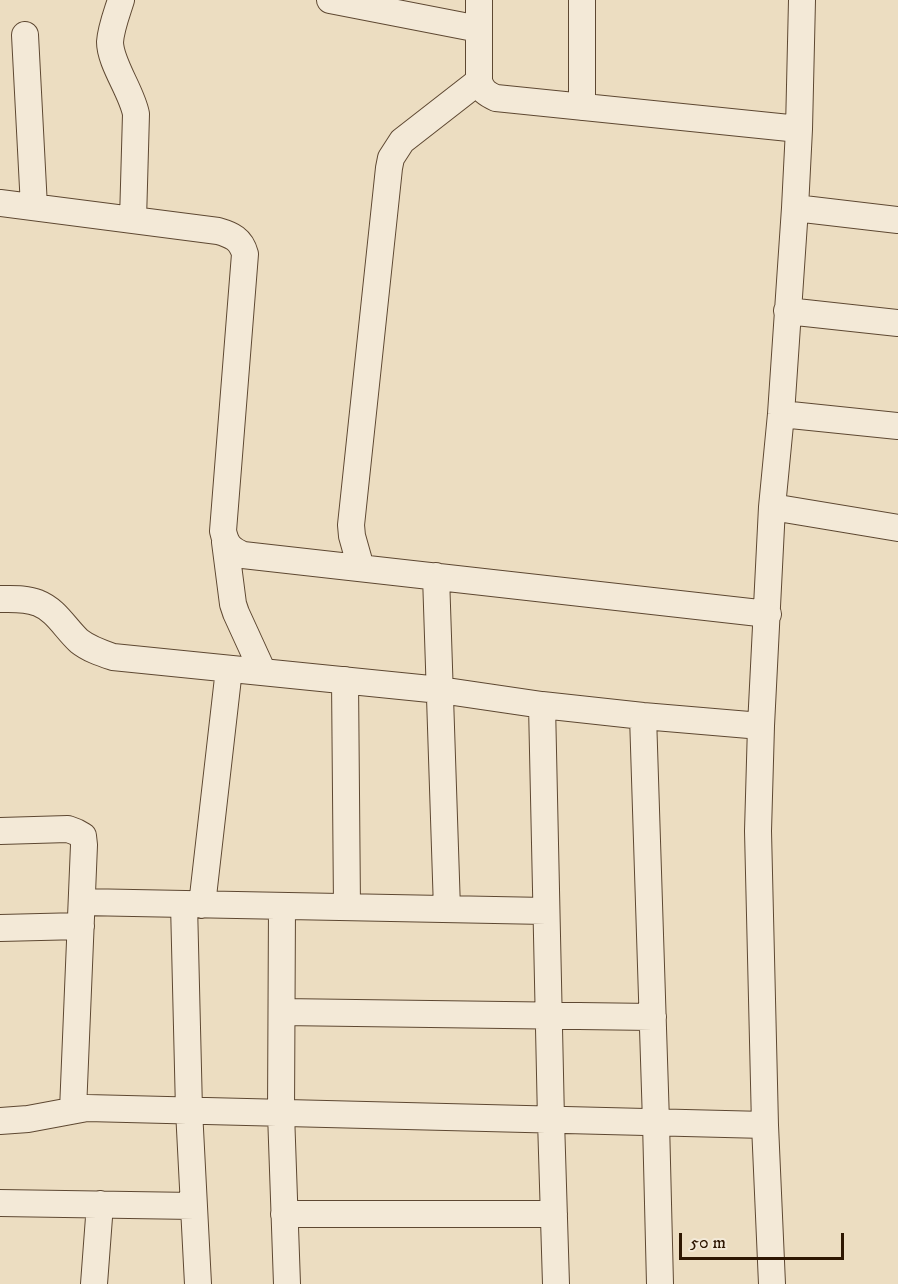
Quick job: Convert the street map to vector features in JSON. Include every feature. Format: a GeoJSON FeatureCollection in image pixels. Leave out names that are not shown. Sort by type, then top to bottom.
{"type":"FeatureCollection","features":[{"type":"Feature","properties":{"kind":"street"},"geometry":{"type":"LineString","coordinates":[[121,0],[110,44],[136,114],[133,220]]}},
{"type":"Feature","properties":{"kind":"street"},"geometry":{"type":"LineString","coordinates":[[330,0],[479,29]]}},
{"type":"Feature","properties":{"kind":"street"},"geometry":{"type":"LineString","coordinates":[[479,0],[479,81],[487,94],[496,98],[799,129]]}},
{"type":"Feature","properties":{"kind":"street"},"geometry":{"type":"LineString","coordinates":[[582,0],[582,106]]}},
{"type":"Feature","properties":{"kind":"street"},"geometry":{"type":"LineString","coordinates":[[772,1284],[765,1125],[758,831],[772,507],[781,414],[795,207],[802,0]]}},
{"type":"Feature","properties":{"kind":"street"},"geometry":{"type":"LineString","coordinates":[[25,35],[34,207]]}},
{"type":"Feature","properties":{"kind":"street"},"geometry":{"type":"LineString","coordinates":[[361,568],[351,525],[391,159],[402,141],[479,81]]}},
{"type":"Feature","properties":{"kind":"street"},"geometry":{"type":"LineString","coordinates":[[0,203],[218,231],[229,234],[243,246],[246,254],[223,531],[233,604],[263,672]]}},
{"type":"Feature","properties":{"kind":"street"},"geometry":{"type":"LineString","coordinates":[[795,207],[898,220]]}},
{"type":"Feature","properties":{"kind":"street"},"geometry":{"type":"LineString","coordinates":[[788,311],[898,323]]}},
{"type":"Feature","properties":{"kind":"street"},"geometry":{"type":"LineString","coordinates":[[781,414],[898,426]]}},
{"type":"Feature","properties":{"kind":"street"},"geometry":{"type":"LineString","coordinates":[[772,507],[898,528]]}},
{"type":"Feature","properties":{"kind":"street"},"geometry":{"type":"LineString","coordinates":[[225,542],[233,550],[243,555],[768,614]]}},
{"type":"Feature","properties":{"kind":"street"},"geometry":{"type":"LineString","coordinates":[[436,576],[447,909]]}},
{"type":"Feature","properties":{"kind":"street"},"geometry":{"type":"LineString","coordinates":[[0,599],[27,599],[39,603],[51,610],[80,642],[95,651],[113,657],[440,690],[542,705],[642,716],[761,726]]}},
{"type":"Feature","properties":{"kind":"street"},"geometry":{"type":"LineString","coordinates":[[198,1284],[189,1110],[193,905],[229,669]]}},
{"type":"Feature","properties":{"kind":"street"},"geometry":{"type":"LineString","coordinates":[[345,680],[347,908]]}},
{"type":"Feature","properties":{"kind":"street"},"geometry":{"type":"LineString","coordinates":[[542,705],[556,1284]]}},
{"type":"Feature","properties":{"kind":"street"},"geometry":{"type":"LineString","coordinates":[[642,716],[660,1284]]}},
{"type":"Feature","properties":{"kind":"street"},"geometry":{"type":"LineString","coordinates":[[0,831],[68,828],[83,836],[73,1110]]}},
{"type":"Feature","properties":{"kind":"street"},"geometry":{"type":"LineString","coordinates":[[0,928],[81,914],[193,905],[546,911]]}},
{"type":"Feature","properties":{"kind":"street"},"geometry":{"type":"LineString","coordinates":[[282,906],[281,1113],[287,1284]]}},
{"type":"Feature","properties":{"kind":"street"},"geometry":{"type":"LineString","coordinates":[[282,1012],[653,1017]]}},
{"type":"Feature","properties":{"kind":"street"},"geometry":{"type":"LineString","coordinates":[[0,1120],[28,1119],[87,1108],[765,1125]]}},
{"type":"Feature","properties":{"kind":"street"},"geometry":{"type":"LineString","coordinates":[[0,1203],[194,1206]]}},
{"type":"Feature","properties":{"kind":"street"},"geometry":{"type":"LineString","coordinates":[[94,1284],[100,1204]]}},
{"type":"Feature","properties":{"kind":"street"},"geometry":{"type":"LineString","coordinates":[[284,1214],[554,1214]]}}]}
